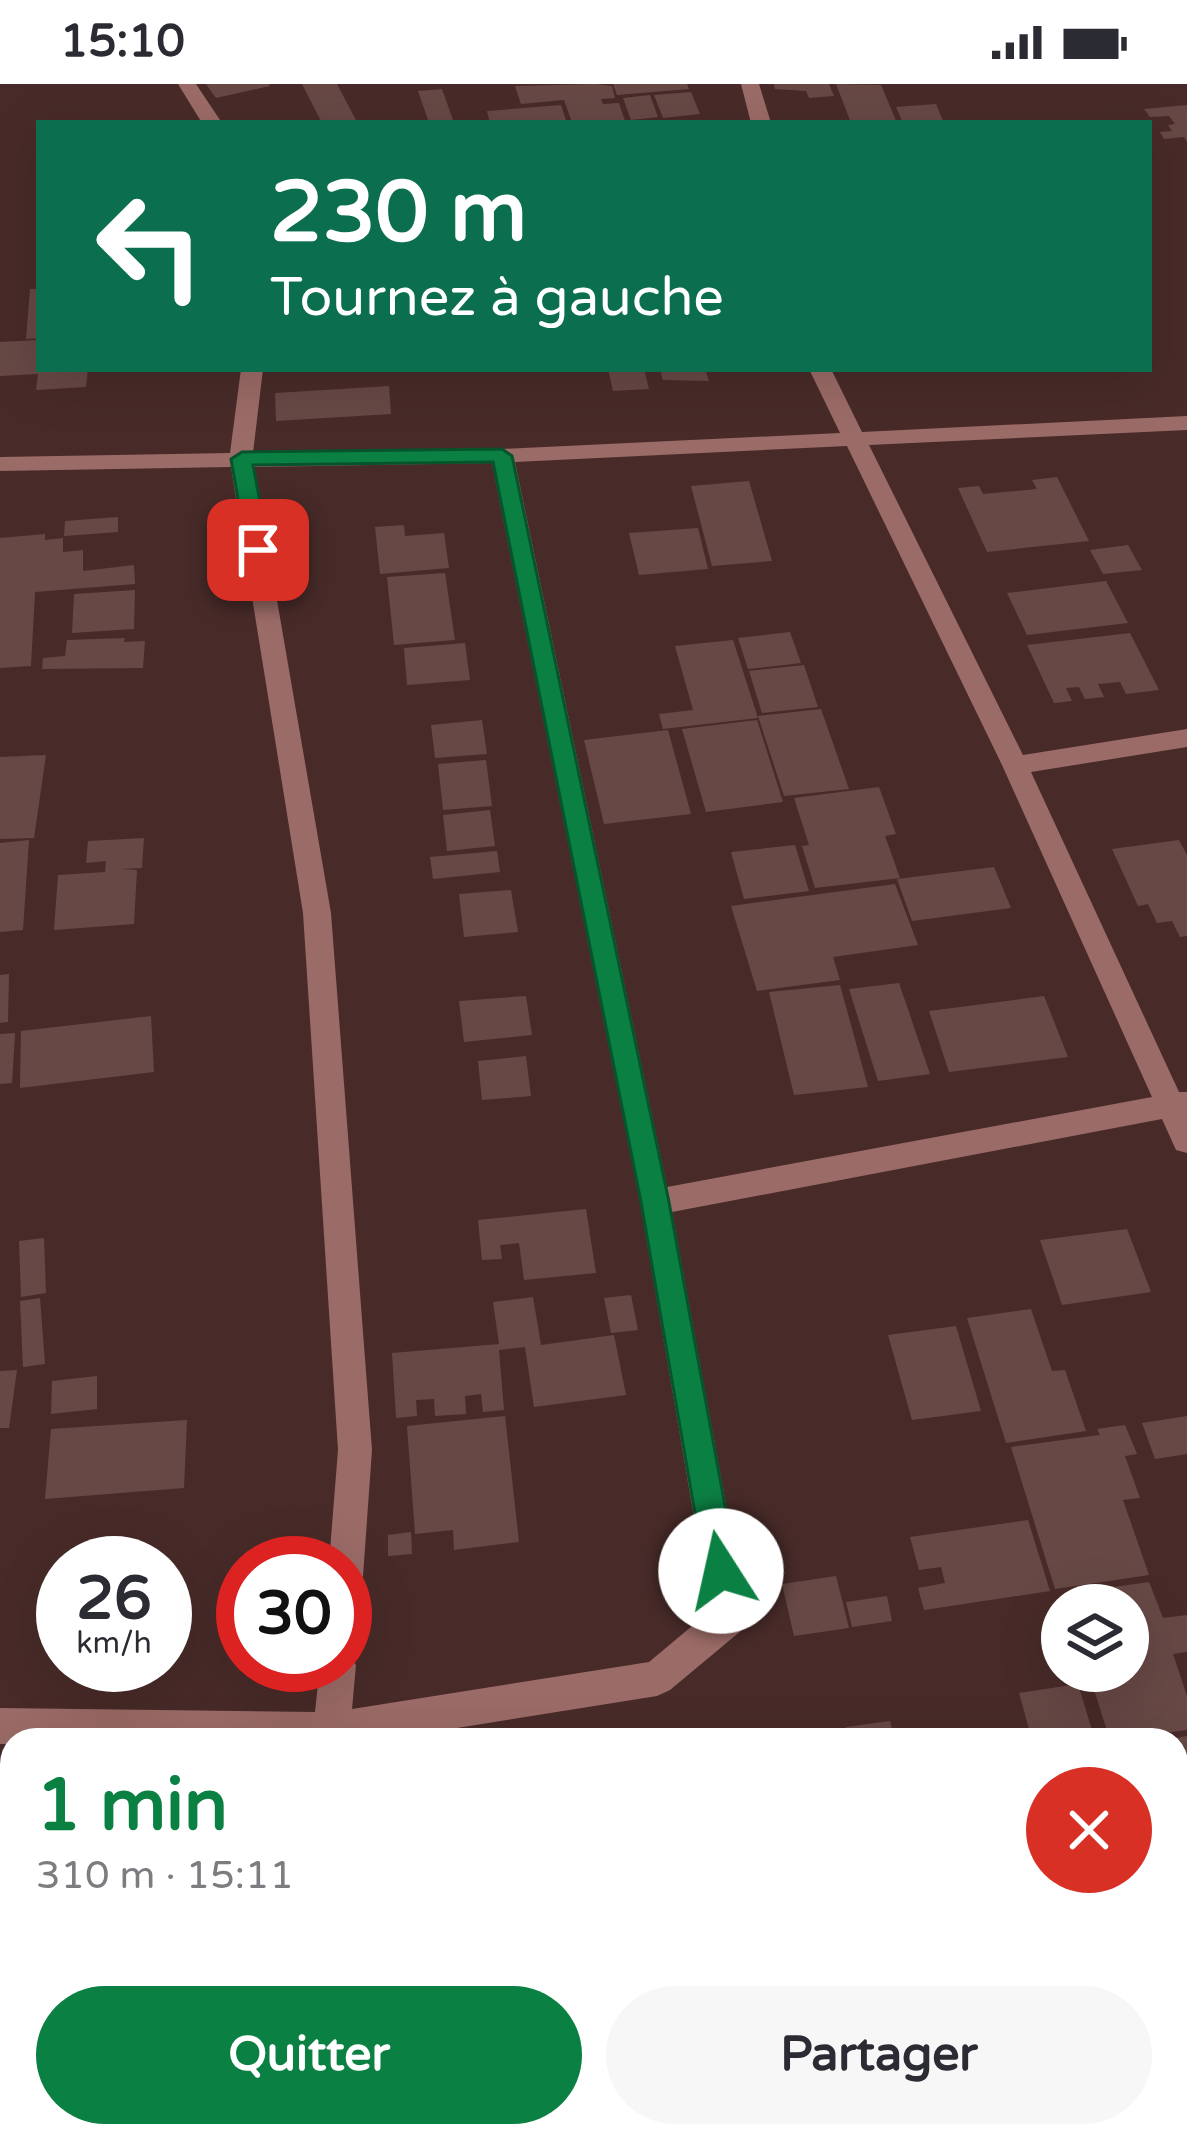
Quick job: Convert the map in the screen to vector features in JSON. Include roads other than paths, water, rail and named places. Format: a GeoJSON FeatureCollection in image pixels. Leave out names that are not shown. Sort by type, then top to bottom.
{"type":"FeatureCollection","features":[{"type":"Feature","properties":{"kind":"street"},"geometry":{"type":"LineString","coordinates":[[188,84],[210,120]]}},
{"type":"Feature","properties":{"kind":"street"},"geometry":{"type":"LineString","coordinates":[[750,84],[760,120]]}},
{"type":"Feature","properties":{"kind":"street"},"geometry":{"type":"LineString","coordinates":[[251,372],[242,459],[316,913],[339,1277],[356,1450],[348,1536]]}},
{"type":"Feature","properties":{"kind":"street"},"geometry":{"type":"LineString","coordinates":[[822,372],[1177,1104],[1187,1141]]}},
{"type":"Feature","properties":{"kind":"street"},"geometry":{"type":"LineString","coordinates":[[0,464],[502,456],[1187,423]]}},
{"type":"Feature","properties":{"kind":"street"},"geometry":{"type":"LineString","coordinates":[[375,1728],[658,1678],[729,1618],[655,1202],[502,456]]}},
{"type":"Feature","properties":{"kind":"street"},"geometry":{"type":"LineString","coordinates":[[1015,765],[1187,738]]}},
{"type":"Feature","properties":{"kind":"street"},"geometry":{"type":"LineString","coordinates":[[655,1202],[1177,1104]]}},
{"type":"Feature","properties":{"kind":"street"},"geometry":{"type":"LineString","coordinates":[[335,1728],[337,1692]]}},
{"type":"Feature","properties":{"kind":"street"},"geometry":{"type":"LineString","coordinates":[[0,1726],[74,1728]]}}]}
